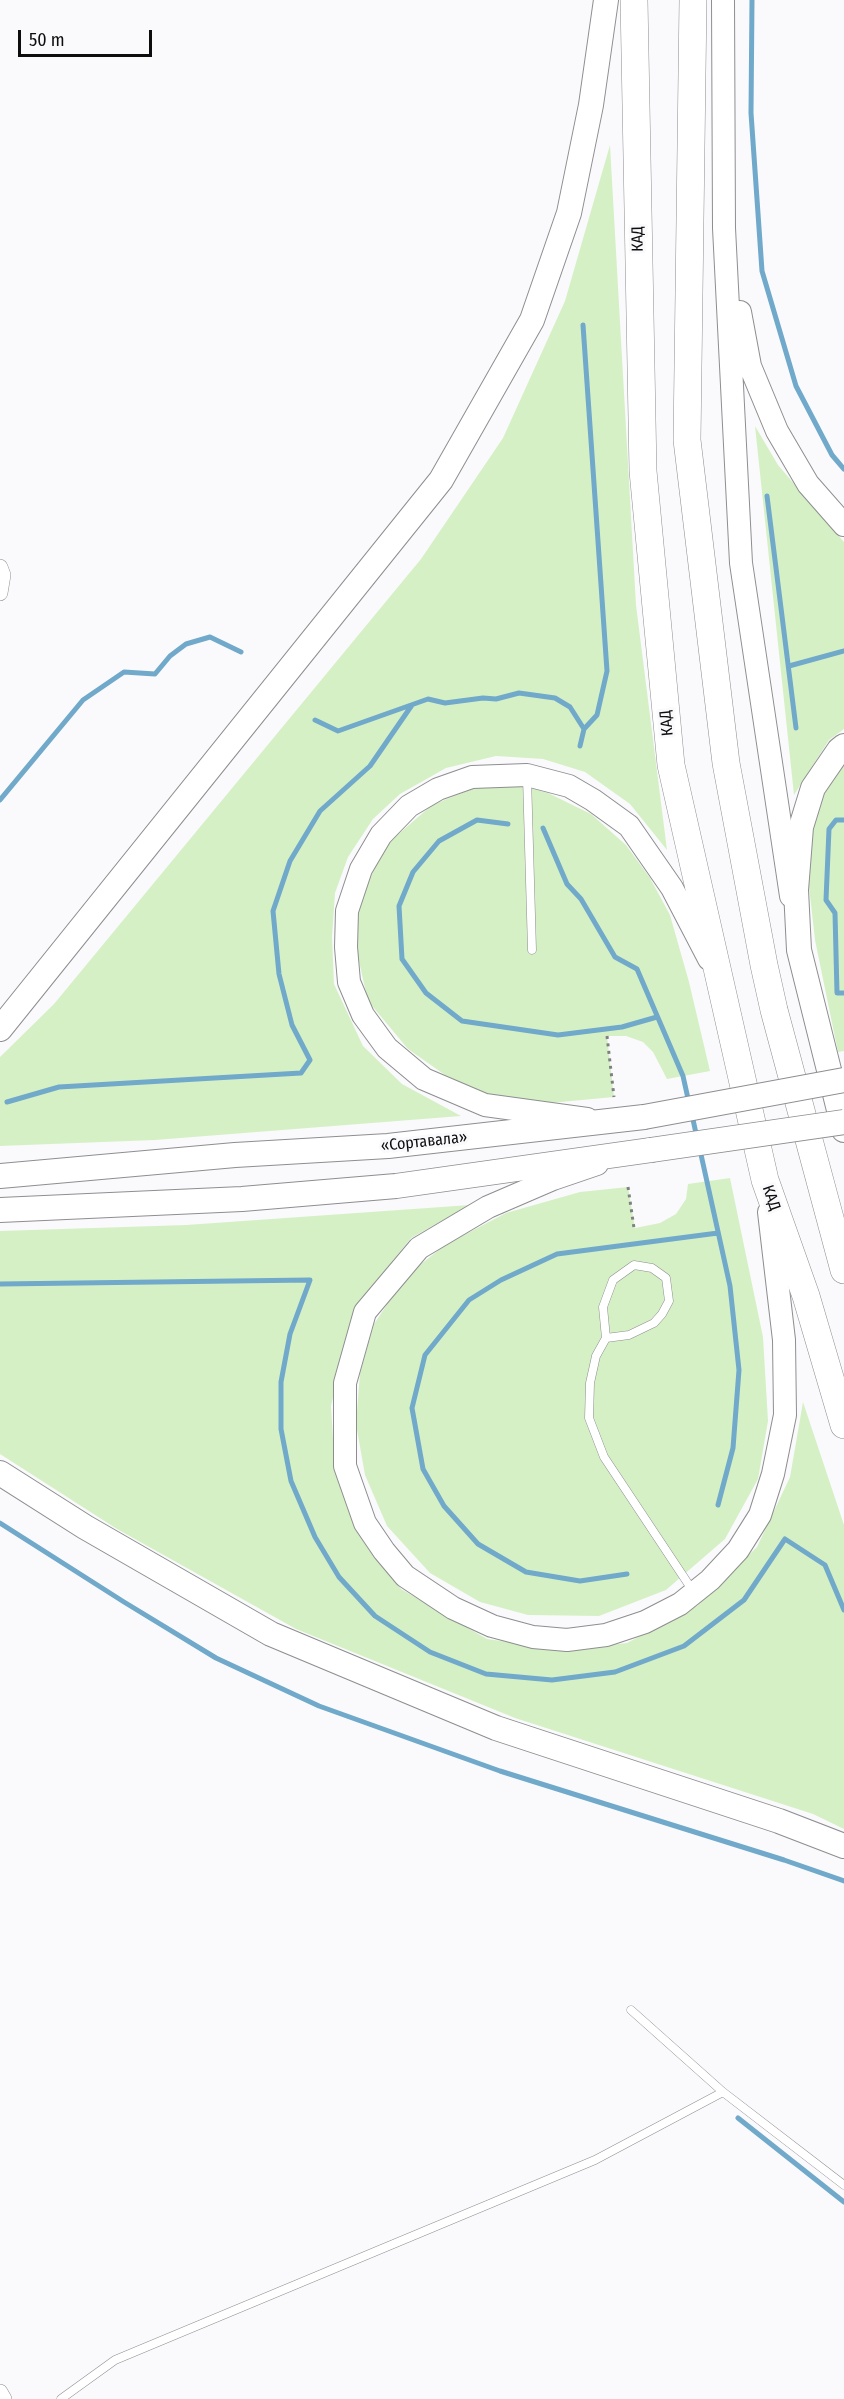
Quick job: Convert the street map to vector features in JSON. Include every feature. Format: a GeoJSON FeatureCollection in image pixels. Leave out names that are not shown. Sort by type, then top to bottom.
{"type":"FeatureCollection","features":[{"type":"Feature","properties":{"kind":"highway"},"geometry":{"type":"LineString","coordinates":[[0,1029],[441,480],[532,320],[566,224],[591,105],[606,0]]}},
{"type":"Feature","properties":{"kind":"highway","name":"КАД"},"geometry":{"type":"LineString","coordinates":[[634,0],[643,471],[671,765],[765,1180],[806,1296],[844,1425]]}},
{"type":"Feature","properties":{"kind":"highway"},"geometry":{"type":"LineString","coordinates":[[693,0],[687,440],[726,763],[764,964],[774,1010],[844,1270]]}},
{"type":"Feature","properties":{"kind":"highway"},"geometry":{"type":"LineString","coordinates":[[844,746],[813,788],[801,827],[796,890],[799,950],[844,1131]]}},
{"type":"Feature","properties":{"kind":"highway","name":"«Сортавала»"},"geometry":{"type":"LineString","coordinates":[[0,1176],[235,1155],[388,1146],[606,1123],[844,1080]]}},
{"type":"Feature","properties":{"kind":"highway"},"geometry":{"type":"LineString","coordinates":[[0,1210],[242,1199],[384,1187],[624,1155],[844,1122]]}},
{"type":"Feature","properties":{"kind":"highway"},"geometry":{"type":"LineString","coordinates":[[0,1473],[85,1527],[271,1634],[496,1728],[779,1821],[844,1846]]}},
{"type":"Feature","properties":{"kind":"main road"},"geometry":{"type":"LineString","coordinates":[[723,0],[724,228],[741,563],[799,950]]}},
{"type":"Feature","properties":{"kind":"main road"},"geometry":{"type":"LineString","coordinates":[[724,228],[750,366],[777,431],[808,484],[844,525]]}},
{"type":"Feature","properties":{"kind":"main road"},"geometry":{"type":"LineString","coordinates":[[606,1123],[485,1105],[424,1079],[387,1048],[363,1015],[349,982],[346,947],[346,911],[360,869],[381,835],[409,806],[438,789],[472,777],[527,775],[569,786],[629,826],[672,888],[718,977]]}},
{"type":"Feature","properties":{"kind":"main road"},"geometry":{"type":"LineString","coordinates":[[624,1155],[553,1179],[488,1207],[419,1248],[365,1312],[345,1383],[345,1466],[365,1523],[384,1551],[405,1576],[453,1608],[492,1626],[533,1637],[567,1640],[606,1635],[645,1622],[680,1604],[710,1580],[738,1550],[760,1515],[773,1474],[785,1415],[784,1340],[765,1180]]}},
{"type":"Feature","properties":{"kind":"street"},"geometry":{"type":"LineString","coordinates":[[0,567],[3,575],[0,593]]}},
{"type":"Feature","properties":{"kind":"street"},"geometry":{"type":"LineString","coordinates":[[0,2392],[4,2399]]}},
{"type":"Feature","properties":{"kind":"lane"},"geometry":{"type":"LineString","coordinates":[[527,775],[532,950]]}},
{"type":"Feature","properties":{"kind":"lane"},"geometry":{"type":"LineString","coordinates":[[606,1338],[629,1335],[654,1323],[669,1301],[666,1278],[652,1268],[634,1265],[613,1280],[603,1307],[606,1338],[596,1356],[590,1383],[589,1418],[604,1457],[694,1593]]}},
{"type":"Feature","properties":{"kind":"lane"},"geometry":{"type":"LineString","coordinates":[[631,2010],[723,2092],[844,2185]]}},
{"type":"Feature","properties":{"kind":"lane"},"geometry":{"type":"LineString","coordinates":[[61,2399],[115,2360],[595,2160],[723,2092]]}},
{"type":"Feature","properties":{"kind":"path"},"geometry":{"type":"LineString","coordinates":[[607,1036],[614,1097]]}},
{"type":"Feature","properties":{"kind":"path"},"geometry":{"type":"LineString","coordinates":[[628,1187],[634,1228]]}},
{"type":"Feature","properties":{"kind":"green space"},"geometry":{"type":"Polygon","coordinates":[[[610,145],[636,605],[667,850],[630,804],[585,772],[543,759],[496,756],[446,768],[400,794],[373,819],[348,857],[335,893],[332,937],[334,984],[363,1046],[402,1084],[461,1116],[155,1140],[0,1146],[0,1057],[54,1004],[421,559],[503,438],[565,301],[610,145]]]}},
{"type":"Feature","properties":{"kind":"green space"},"geometry":{"type":"Polygon","coordinates":[[[755,426],[778,465],[844,542],[844,729],[829,740],[794,795],[755,426]]]}},
{"type":"Feature","properties":{"kind":"green space"},"geometry":{"type":"Polygon","coordinates":[[[844,763],[844,1051],[838,1052],[815,940],[807,869],[815,810],[837,769],[844,763]]]}},
{"type":"Feature","properties":{"kind":"green space"},"geometry":{"type":"Polygon","coordinates":[[[482,785],[527,787],[548,793],[591,814],[626,845],[650,878],[670,915],[710,1071],[667,1079],[653,1052],[643,1042],[626,1036],[607,1036],[614,1097],[550,1103],[486,1094],[445,1075],[408,1049],[368,1001],[355,944],[361,896],[387,844],[432,805],[482,785]]]}},
{"type":"Feature","properties":{"kind":"green space"},"geometry":{"type":"Polygon","coordinates":[[[730,1178],[763,1337],[768,1421],[758,1479],[725,1539],[666,1590],[599,1616],[528,1615],[480,1602],[430,1573],[387,1526],[365,1475],[356,1424],[360,1373],[374,1324],[406,1276],[445,1245],[506,1213],[580,1192],[628,1187],[635,1228],[660,1223],[676,1214],[686,1199],[688,1184],[730,1178]]]}},
{"type":"Feature","properties":{"kind":"green space"},"geometry":{"type":"Polygon","coordinates":[[[470,1205],[411,1238],[355,1308],[331,1406],[335,1469],[356,1527],[401,1589],[487,1639],[566,1650],[627,1643],[697,1606],[757,1547],[790,1477],[803,1402],[844,1525],[844,1829],[813,1814],[515,1718],[296,1629],[117,1529],[0,1454],[0,1231],[186,1225],[470,1205]]]}},
{"type":"Feature","properties":{"kind":"waterway"},"geometry":{"type":"LineString","coordinates":[[752,0],[751,113],[762,271],[796,386],[832,455],[844,469]]}},
{"type":"Feature","properties":{"kind":"waterway"},"geometry":{"type":"LineString","coordinates":[[583,325],[607,671],[597,715],[584,729]]}},
{"type":"Feature","properties":{"kind":"waterway"},"geometry":{"type":"LineString","coordinates":[[767,496],[796,728]]}},
{"type":"Feature","properties":{"kind":"waterway"},"geometry":{"type":"LineString","coordinates":[[0,800],[83,700],[124,672],[155,674],[170,656],[186,644],[210,637],[241,652]]}},
{"type":"Feature","properties":{"kind":"waterway"},"geometry":{"type":"LineString","coordinates":[[789,666],[844,651]]}},
{"type":"Feature","properties":{"kind":"waterway"},"geometry":{"type":"LineString","coordinates":[[315,720],[338,731],[428,699],[445,703],[483,698],[496,699],[519,693],[555,698],[570,707],[584,729],[580,746]]}},
{"type":"Feature","properties":{"kind":"waterway"},"geometry":{"type":"LineString","coordinates":[[7,1102],[59,1087],[301,1073],[310,1060],[292,1025],[279,974],[273,911],[290,861],[320,811],[370,766],[412,705]]}},
{"type":"Feature","properties":{"kind":"waterway"},"geometry":{"type":"LineString","coordinates":[[508,824],[477,820],[439,841],[413,872],[399,906],[402,959],[426,993],[462,1021],[558,1035],[622,1027],[657,1017]]}},
{"type":"Feature","properties":{"kind":"waterway"},"geometry":{"type":"LineString","coordinates":[[844,820],[836,820],[829,829],[826,900],[835,913],[837,993],[844,993]]}},
{"type":"Feature","properties":{"kind":"waterway"},"geometry":{"type":"LineString","coordinates":[[543,828],[567,884],[581,899],[615,957],[637,969],[683,1076],[689,1103]]}},
{"type":"Feature","properties":{"kind":"waterway"},"geometry":{"type":"LineString","coordinates":[[692,1115],[697,1138]]}},
{"type":"Feature","properties":{"kind":"waterway"},"geometry":{"type":"LineString","coordinates":[[700,1150],[730,1286],[739,1370],[733,1448],[718,1505]]}},
{"type":"Feature","properties":{"kind":"waterway"},"geometry":{"type":"LineString","coordinates":[[627,1574],[580,1581],[526,1572],[478,1544],[444,1506],[423,1469],[412,1408],[425,1355],[469,1300],[501,1280],[557,1254],[718,1233]]}},
{"type":"Feature","properties":{"kind":"waterway"},"geometry":{"type":"LineString","coordinates":[[0,1284],[310,1280],[290,1334],[281,1382],[281,1429],[291,1481],[315,1537],[339,1577],[375,1616],[430,1652],[486,1674],[552,1680],[615,1672],[684,1646],[744,1600],[785,1539],[825,1565],[844,1610]]}},
{"type":"Feature","properties":{"kind":"waterway"},"geometry":{"type":"LineString","coordinates":[[0,1523],[216,1658],[319,1706],[500,1771],[844,1881]]}},
{"type":"Feature","properties":{"kind":"waterway"},"geometry":{"type":"LineString","coordinates":[[738,2118],[844,2202]]}}]}
